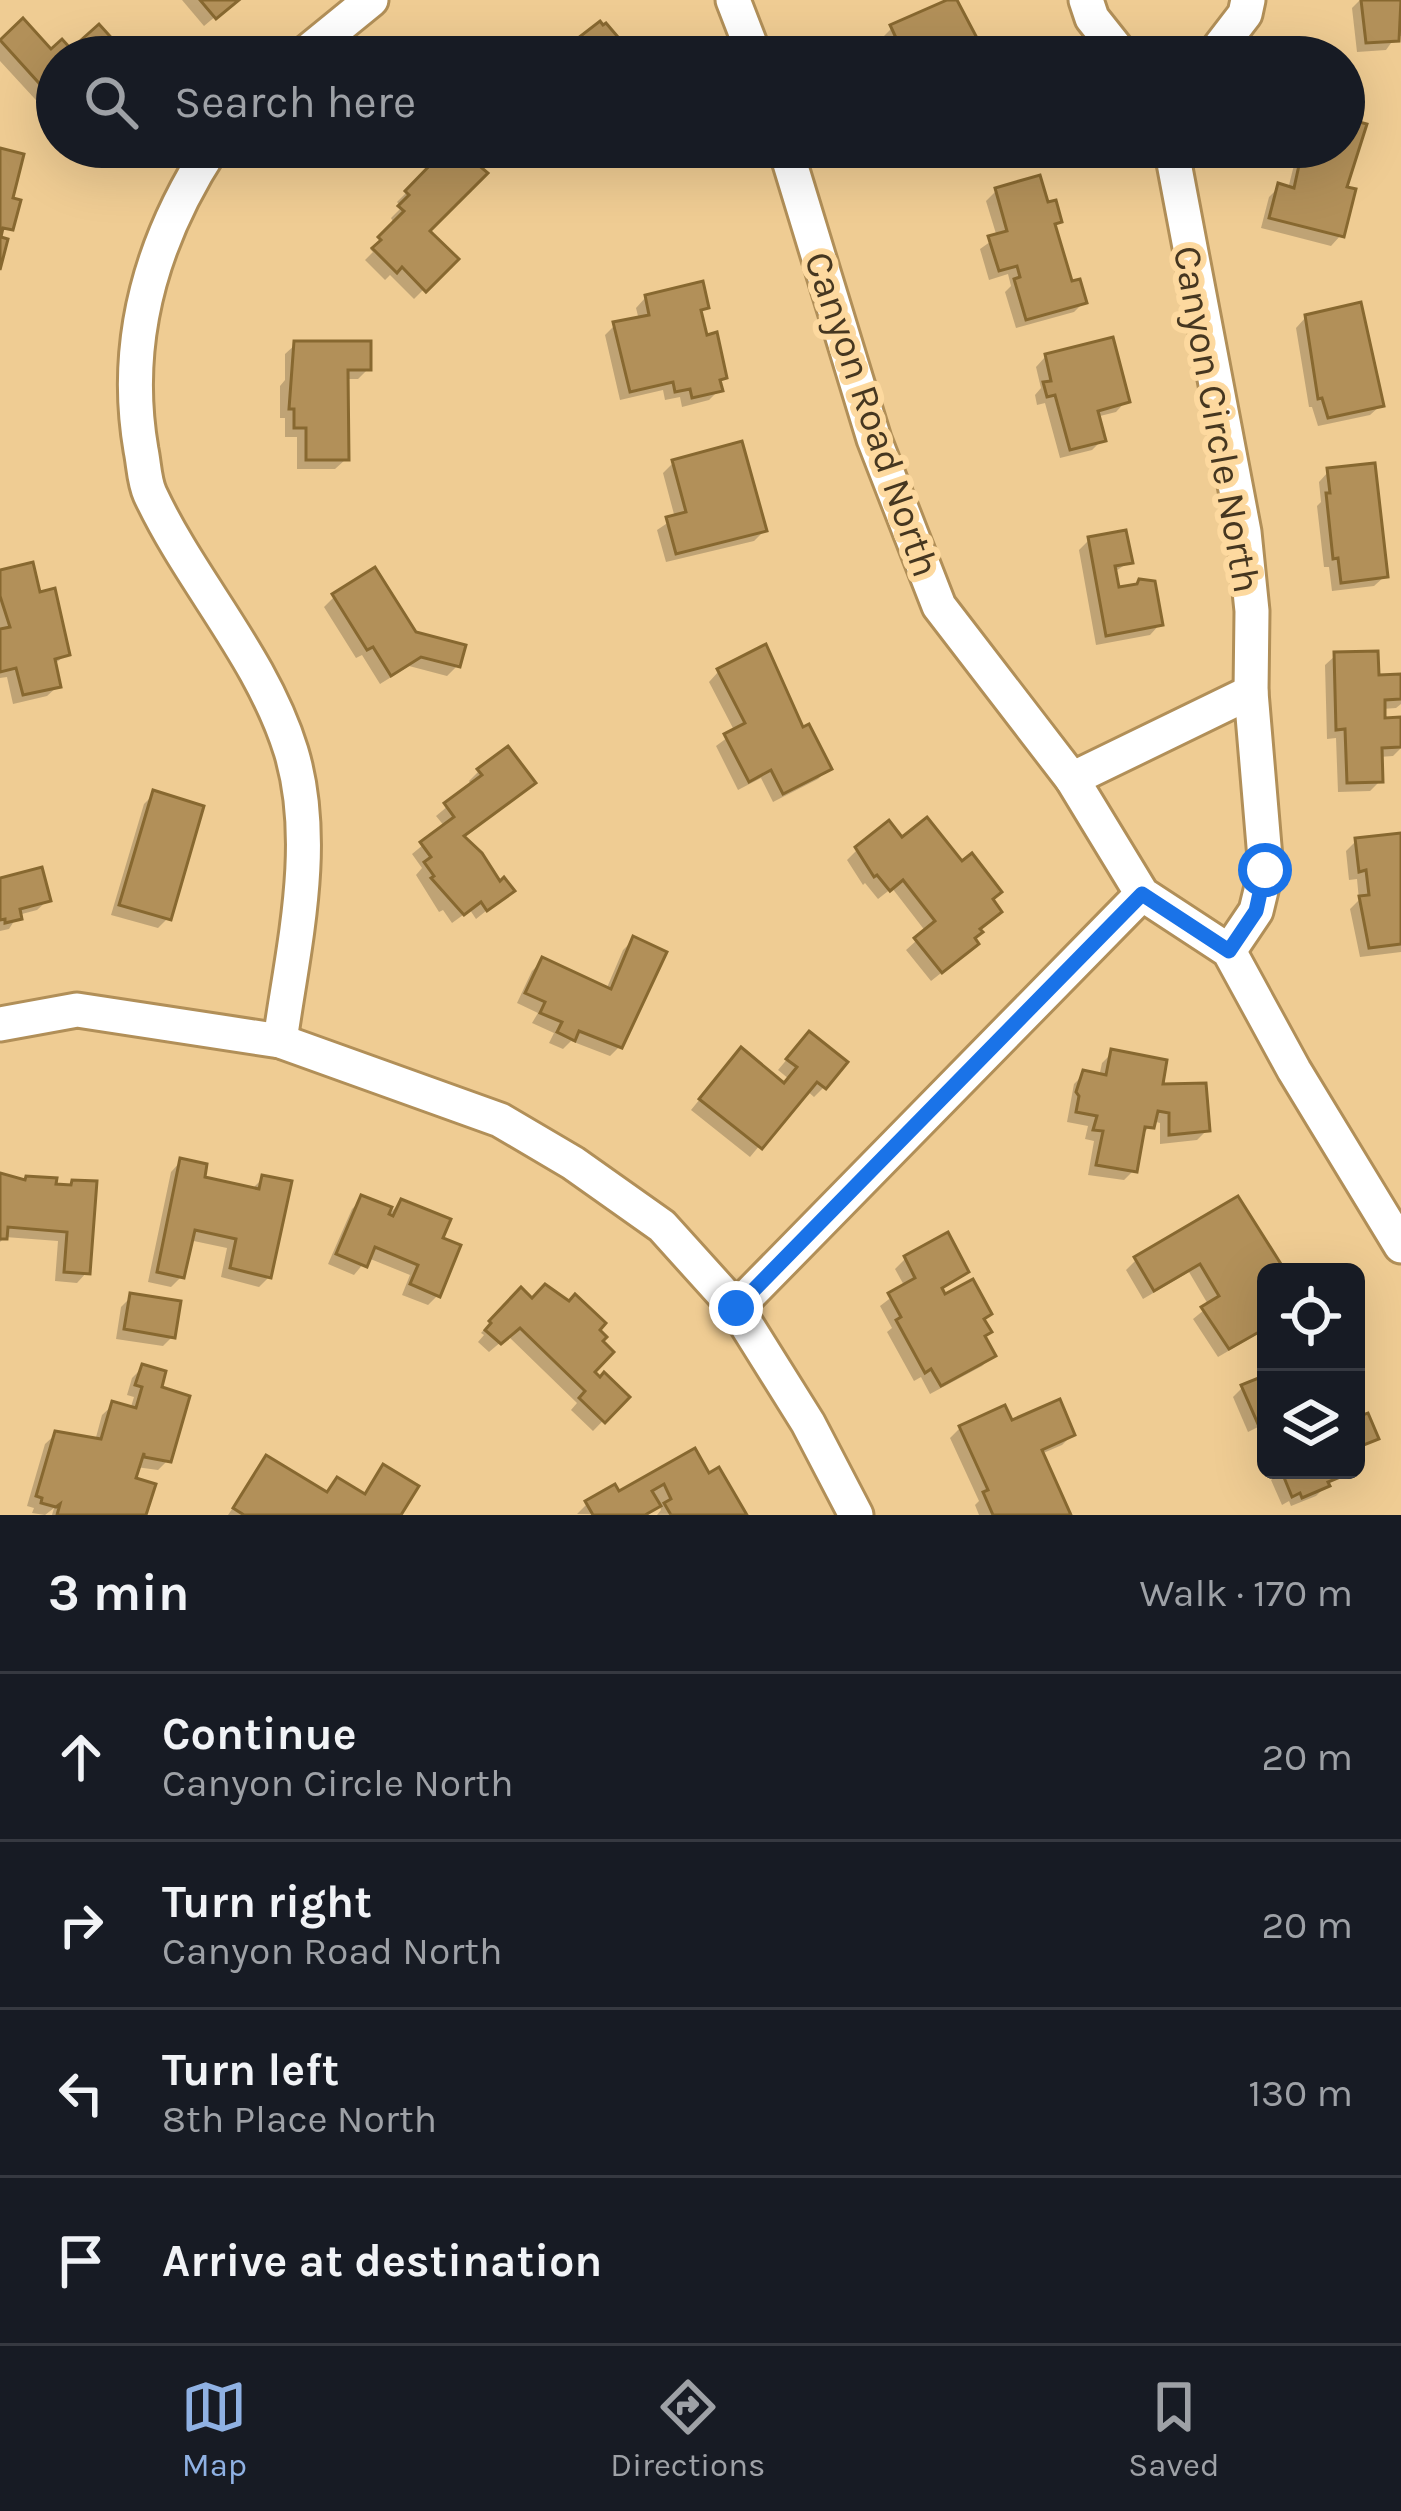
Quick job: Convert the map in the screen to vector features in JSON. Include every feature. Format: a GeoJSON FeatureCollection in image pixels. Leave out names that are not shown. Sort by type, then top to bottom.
{"type":"FeatureCollection","features":[{"type":"Feature","properties":{"kind":"street"},"geometry":{"type":"LineString","coordinates":[[327,36],[371,0]]}},
{"type":"Feature","properties":{"kind":"street"},"geometry":{"type":"LineString","coordinates":[[733,0],[747,36]]}},
{"type":"Feature","properties":{"kind":"street"},"geometry":{"type":"LineString","coordinates":[[1086,0],[1092,18],[1106,36]]}},
{"type":"Feature","properties":{"kind":"street"},"geometry":{"type":"LineString","coordinates":[[1228,36],[1245,14],[1248,0]]}},
{"type":"Feature","properties":{"kind":"street"},"geometry":{"type":"LineString","coordinates":[[198,168],[179,197],[152,266],[137,340],[136,417],[148,491],[260,682],[291,751],[303,825],[299,901],[280,1040]]}},
{"type":"Feature","properties":{"kind":"street","name":"Canyon Road North"},"geometry":{"type":"LineString","coordinates":[[791,168],[874,439],[939,606],[1072,779],[1142,894],[1229,951],[1294,1070],[1401,1246]]}},
{"type":"Feature","properties":{"kind":"street","name":"Canyon Circle North"},"geometry":{"type":"LineString","coordinates":[[1175,168],[1244,532],[1252,611],[1251,692],[1265,870],[1256,911],[1229,951]]}},
{"type":"Feature","properties":{"kind":"street"},"geometry":{"type":"LineString","coordinates":[[1072,779],[1251,692]]}},
{"type":"Feature","properties":{"kind":"street"},"geometry":{"type":"LineString","coordinates":[[736,1308],[1142,894]]}},
{"type":"Feature","properties":{"kind":"street"},"geometry":{"type":"LineString","coordinates":[[0,1024],[77,1010],[280,1040],[500,1120],[573,1163],[662,1226],[736,1308],[808,1423],[856,1515]]}},
{"type":"Feature","properties":{"kind":"building"},"geometry":{"type":"Polygon","coordinates":[[[200,0],[239,0],[216,19],[200,0]]]}},
{"type":"Feature","properties":{"kind":"building"},"geometry":{"type":"Polygon","coordinates":[[[957,0],[976,36],[895,36],[890,25],[957,0]]]}},
{"type":"Feature","properties":{"kind":"building"},"geometry":{"type":"Polygon","coordinates":[[[1361,0],[1401,0],[1399,41],[1366,43],[1361,0]]]}},
{"type":"Feature","properties":{"kind":"building"},"geometry":{"type":"Polygon","coordinates":[[[23,18],[39,36],[36,80],[0,40],[23,18]]]}},
{"type":"Feature","properties":{"kind":"building"},"geometry":{"type":"Polygon","coordinates":[[[600,21],[617,36],[581,36],[600,21]]]}},
{"type":"Feature","properties":{"kind":"building"},"geometry":{"type":"Polygon","coordinates":[[[99,24],[110,36],[86,36],[99,24]]]}},
{"type":"Feature","properties":{"kind":"building"},"geometry":{"type":"Polygon","coordinates":[[[0,148],[24,154],[13,198],[21,200],[13,230],[3,228],[1,237],[8,239],[0,270],[0,148]]]}},
{"type":"Feature","properties":{"kind":"building"},"geometry":{"type":"Polygon","coordinates":[[[427,168],[482,168],[488,173],[430,231],[459,259],[426,292],[402,267],[397,273],[372,248],[404,211],[398,206],[409,195],[405,191],[427,168]]]}},
{"type":"Feature","properties":{"kind":"building"},"geometry":{"type":"Polygon","coordinates":[[[1298,168],[1353,168],[1347,187],[1356,189],[1344,237],[1269,218],[1278,183],[1294,188],[1298,168]]]}},
{"type":"Feature","properties":{"kind":"building"},"geometry":{"type":"Polygon","coordinates":[[[1040,175],[1048,202],[1056,200],[1062,222],[1055,224],[1072,281],[1080,279],[1087,303],[1026,320],[1014,279],[1020,277],[1017,266],[999,271],[988,236],[1007,231],[995,188],[1040,175]]]}},
{"type":"Feature","properties":{"kind":"building"},"geometry":{"type":"Polygon","coordinates":[[[703,281],[709,308],[701,310],[707,335],[717,332],[727,378],[720,380],[723,391],[692,398],[690,389],[675,392],[673,382],[630,392],[613,322],[649,315],[645,295],[703,281]]]}},
{"type":"Feature","properties":{"kind":"building"},"geometry":{"type":"Polygon","coordinates":[[[1361,302],[1384,406],[1328,418],[1322,398],[1318,399],[1305,315],[1361,302]]]}},
{"type":"Feature","properties":{"kind":"building"},"geometry":{"type":"Polygon","coordinates":[[[1113,337],[1130,402],[1098,411],[1106,441],[1070,450],[1055,395],[1047,397],[1043,382],[1051,381],[1045,354],[1113,337]]]}},
{"type":"Feature","properties":{"kind":"building"},"geometry":{"type":"Polygon","coordinates":[[[294,341],[371,341],[371,370],[348,370],[349,460],[306,460],[306,428],[294,428],[294,409],[289,409],[294,341]]]}},
{"type":"Feature","properties":{"kind":"building"},"geometry":{"type":"Polygon","coordinates":[[[742,441],[767,531],[676,554],[666,517],[686,512],[672,460],[742,441]]]}},
{"type":"Feature","properties":{"kind":"building"},"geometry":{"type":"Polygon","coordinates":[[[1375,463],[1388,577],[1341,583],[1338,558],[1333,559],[1327,468],[1375,463]]]}},
{"type":"Feature","properties":{"kind":"building"},"geometry":{"type":"Polygon","coordinates":[[[1126,530],[1133,563],[1115,566],[1119,587],[1137,584],[1139,579],[1155,581],[1163,625],[1106,636],[1088,537],[1126,530]]]}},
{"type":"Feature","properties":{"kind":"building"},"geometry":{"type":"Polygon","coordinates":[[[33,562],[40,592],[55,588],[70,655],[55,659],[61,687],[23,695],[16,668],[0,672],[0,629],[10,627],[0,596],[0,570],[33,562]]]}},
{"type":"Feature","properties":{"kind":"building"},"geometry":{"type":"Polygon","coordinates":[[[375,567],[416,632],[466,645],[460,667],[421,657],[391,676],[373,647],[367,650],[332,594],[375,567]]]}},
{"type":"Feature","properties":{"kind":"building"},"geometry":{"type":"Polygon","coordinates":[[[766,644],[803,727],[809,724],[832,769],[783,794],[771,770],[749,782],[724,734],[745,723],[717,669],[766,644]]]}},
{"type":"Feature","properties":{"kind":"building"},"geometry":{"type":"Polygon","coordinates":[[[1378,651],[1379,675],[1401,674],[1401,699],[1385,700],[1385,718],[1401,717],[1401,747],[1382,748],[1383,782],[1347,783],[1345,729],[1336,730],[1334,652],[1378,651]]]}},
{"type":"Feature","properties":{"kind":"building"},"geometry":{"type":"Polygon","coordinates":[[[508,746],[536,783],[464,836],[500,881],[504,877],[515,891],[487,911],[481,902],[464,915],[431,878],[424,862],[431,857],[420,842],[454,817],[444,803],[482,775],[477,769],[508,746]]]}},
{"type":"Feature","properties":{"kind":"building"},"geometry":{"type":"Polygon","coordinates":[[[153,790],[204,806],[171,920],[119,905],[153,790]]]}},
{"type":"Feature","properties":{"kind":"building"},"geometry":{"type":"Polygon","coordinates":[[[927,817],[962,861],[972,853],[1002,892],[993,899],[1002,912],[980,929],[983,932],[975,938],[979,944],[942,973],[914,938],[935,921],[903,880],[890,891],[874,877],[855,847],[889,820],[902,837],[927,817]]]}},
{"type":"Feature","properties":{"kind":"building"},"geometry":{"type":"Polygon","coordinates":[[[1401,833],[1401,944],[1369,948],[1359,896],[1369,895],[1366,870],[1359,872],[1355,838],[1401,833]]]}},
{"type":"Feature","properties":{"kind":"building"},"geometry":{"type":"Polygon","coordinates":[[[42,867],[51,901],[20,909],[22,919],[0,920],[0,878],[42,867]]]}},
{"type":"Feature","properties":{"kind":"building"},"geometry":{"type":"Polygon","coordinates":[[[633,936],[667,952],[622,1048],[579,1031],[575,1041],[557,1032],[562,1022],[540,1013],[545,1002],[525,993],[542,957],[611,989],[633,936]]]}},
{"type":"Feature","properties":{"kind":"building"},"geometry":{"type":"Polygon","coordinates":[[[809,1031],[848,1062],[826,1089],[817,1082],[762,1149],[699,1099],[741,1047],[784,1083],[797,1067],[786,1059],[809,1031]]]}},
{"type":"Feature","properties":{"kind":"building"},"geometry":{"type":"Polygon","coordinates":[[[1111,1049],[1167,1060],[1163,1084],[1206,1083],[1210,1131],[1169,1135],[1169,1113],[1158,1111],[1154,1128],[1145,1127],[1137,1172],[1096,1165],[1103,1131],[1093,1130],[1097,1116],[1076,1112],[1076,1092],[1083,1070],[1106,1075],[1111,1049]]]}},
{"type":"Feature","properties":{"kind":"building"},"geometry":{"type":"Polygon","coordinates":[[[180,1158],[207,1164],[205,1177],[259,1189],[262,1175],[292,1181],[271,1278],[230,1268],[236,1239],[195,1230],[184,1278],[157,1272],[180,1158]]]}},
{"type":"Feature","properties":{"kind":"building"},"geometry":{"type":"Polygon","coordinates":[[[0,1173],[25,1180],[26,1176],[57,1178],[56,1184],[97,1181],[90,1274],[64,1272],[67,1232],[8,1227],[7,1239],[0,1239],[0,1173]]]}},
{"type":"Feature","properties":{"kind":"building"},"geometry":{"type":"Polygon","coordinates":[[[361,1195],[392,1207],[389,1214],[393,1216],[401,1199],[451,1219],[443,1238],[461,1245],[440,1297],[410,1284],[418,1265],[375,1247],[367,1267],[336,1254],[361,1195]]]}},
{"type":"Feature","properties":{"kind":"building"},"geometry":{"type":"Polygon","coordinates":[[[1238,1196],[1280,1263],[1257,1263],[1257,1333],[1229,1349],[1201,1307],[1219,1296],[1200,1264],[1154,1291],[1134,1257],[1238,1196]]]}},
{"type":"Feature","properties":{"kind":"building"},"geometry":{"type":"Polygon","coordinates":[[[948,1232],[969,1272],[942,1288],[945,1294],[973,1279],[992,1314],[984,1319],[992,1332],[985,1336],[996,1356],[941,1386],[931,1369],[925,1373],[896,1320],[901,1317],[888,1293],[915,1278],[904,1256],[948,1232]]]}},
{"type":"Feature","properties":{"kind":"building"},"geometry":{"type":"Polygon","coordinates":[[[545,1284],[569,1301],[575,1294],[606,1323],[600,1330],[607,1337],[603,1341],[614,1352],[595,1372],[600,1377],[604,1372],[630,1397],[605,1423],[579,1398],[585,1391],[520,1328],[501,1344],[485,1330],[521,1287],[532,1298],[545,1284]]]}},
{"type":"Feature","properties":{"kind":"building"},"geometry":{"type":"Polygon","coordinates":[[[130,1293],[181,1301],[175,1338],[124,1329],[130,1293]]]}},
{"type":"Feature","properties":{"kind":"building"},"geometry":{"type":"Polygon","coordinates":[[[142,1364],[166,1371],[162,1387],[190,1396],[171,1462],[144,1457],[144,1453],[136,1478],[156,1484],[146,1515],[57,1515],[60,1504],[41,1503],[42,1498],[36,1496],[55,1431],[101,1439],[112,1401],[136,1408],[142,1387],[135,1385],[142,1364]]]}},
{"type":"Feature","properties":{"kind":"building"},"geometry":{"type":"Polygon","coordinates":[[[1257,1379],[1257,1422],[1241,1385],[1257,1379]]]}},
{"type":"Feature","properties":{"kind":"building"},"geometry":{"type":"Polygon","coordinates":[[[1060,1399],[1075,1435],[1042,1450],[1071,1515],[993,1515],[983,1492],[988,1490],[959,1426],[1005,1405],[1012,1420],[1060,1399]]]}},
{"type":"Feature","properties":{"kind":"building"},"geometry":{"type":"Polygon","coordinates":[[[1365,1414],[1379,1439],[1365,1444],[1365,1414]]]}},
{"type":"Feature","properties":{"kind":"building"},"geometry":{"type":"Polygon","coordinates":[[[695,1448],[709,1473],[719,1467],[747,1515],[671,1515],[664,1503],[671,1499],[664,1484],[652,1491],[661,1506],[645,1515],[593,1515],[585,1501],[615,1484],[619,1491],[695,1448]]]}},
{"type":"Feature","properties":{"kind":"building"},"geometry":{"type":"Polygon","coordinates":[[[266,1455],[327,1492],[337,1477],[365,1494],[383,1464],[419,1486],[401,1515],[244,1515],[233,1508],[266,1455]]]}},
{"type":"Feature","properties":{"kind":"building"},"geometry":{"type":"Polygon","coordinates":[[[1285,1479],[1336,1479],[1302,1498],[1300,1493],[1292,1497],[1285,1479]]]}},
{"type":"Feature","properties":{"kind":"route"},"geometry":{"type":"LineString","coordinates":[[736,1308],[1142,894],[1229,951],[1256,911],[1265,870]]}}]}
